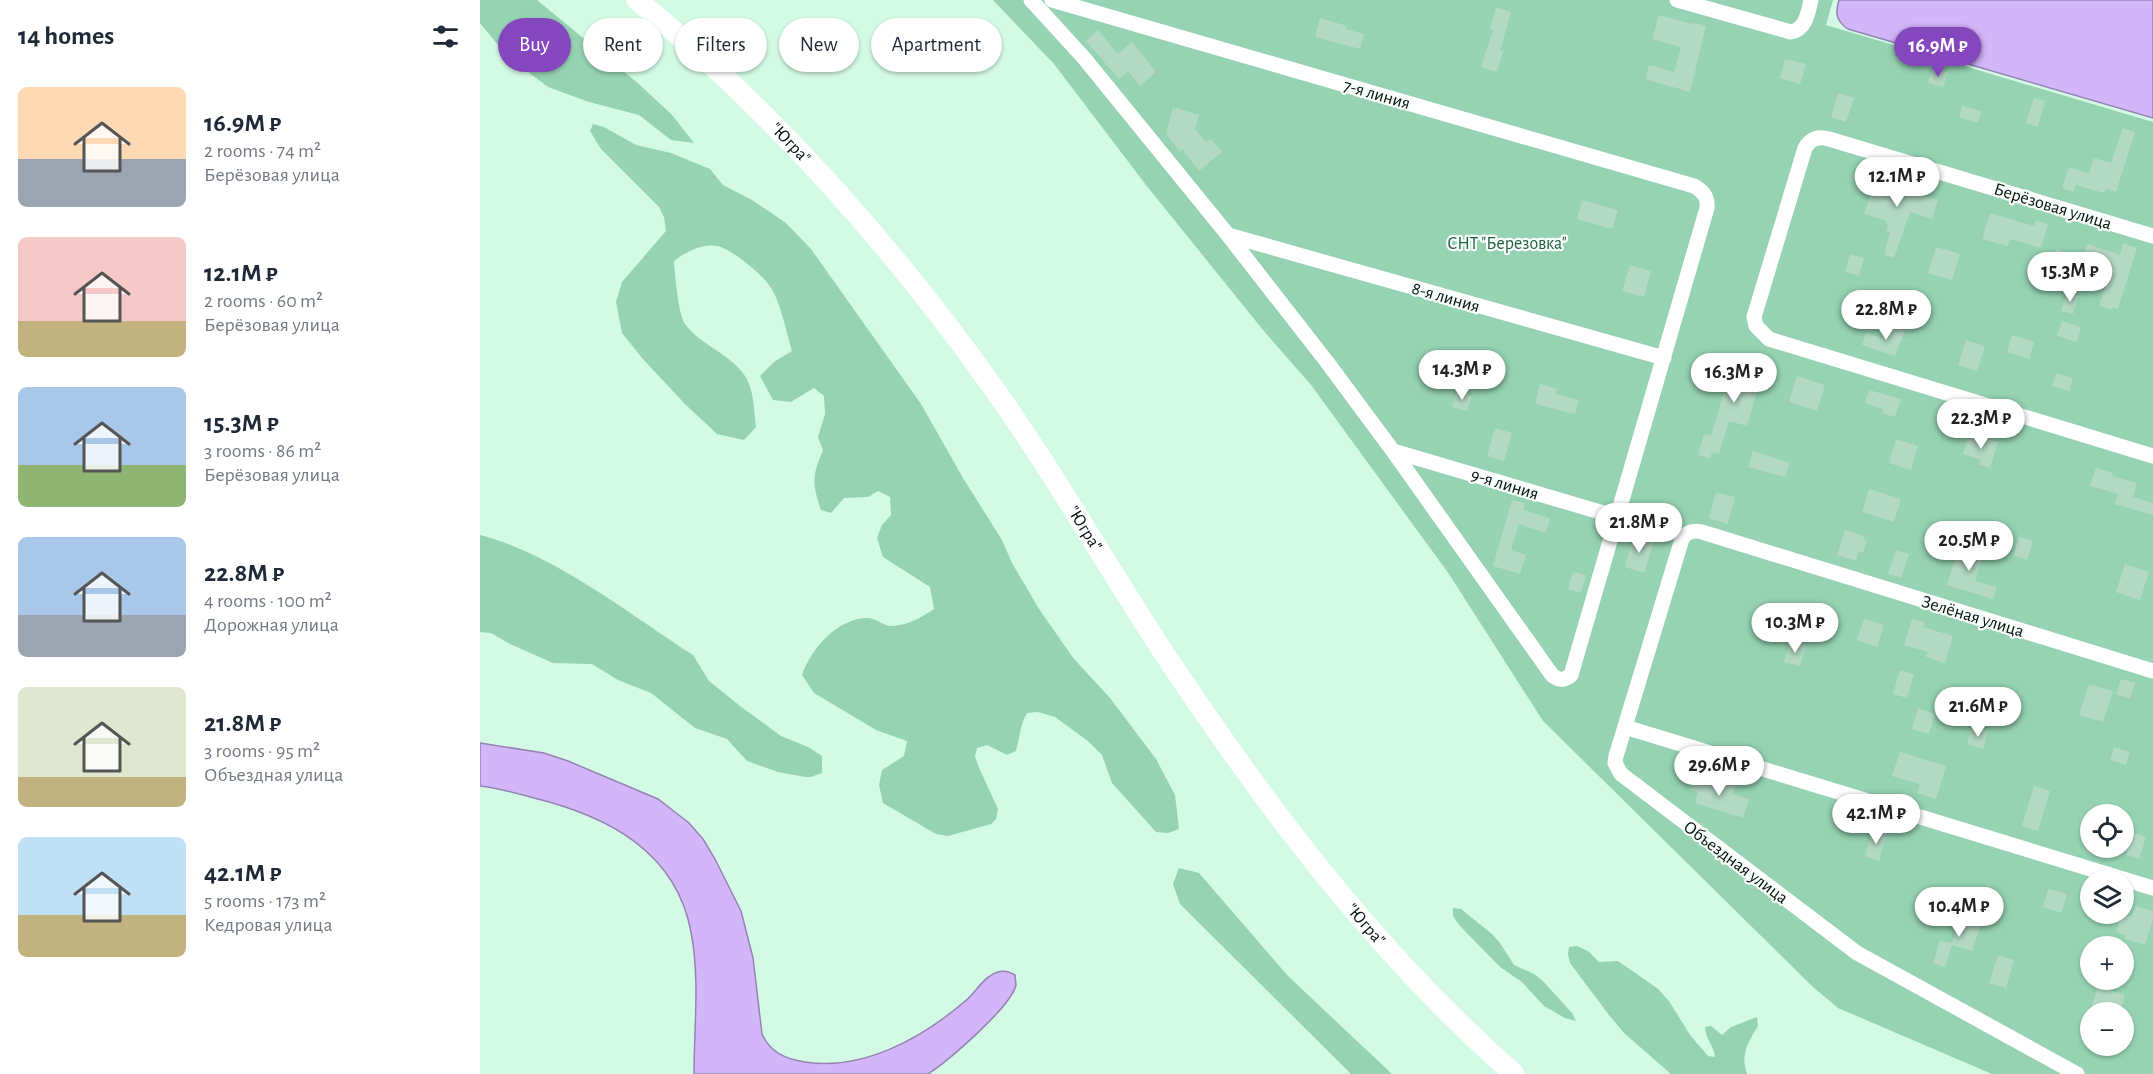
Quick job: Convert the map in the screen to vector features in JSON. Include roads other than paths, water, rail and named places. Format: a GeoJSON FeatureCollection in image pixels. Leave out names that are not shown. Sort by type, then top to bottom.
{"type":"FeatureCollection","features":[{"type":"Feature","properties":{"kind":"highway","name":"\"Югра\""},"geometry":{"type":"LineString","coordinates":[[637,0],[720,72],[782,134],[846,202],[905,272],[988,380],[1160,647],[1220,736],[1309,858],[1395,959],[1470,1036],[1514,1074]]}},
{"type":"Feature","properties":{"kind":"street"},"geometry":{"type":"LineString","coordinates":[[1031,0],[1084,58],[1228,235],[1394,451],[1557,679],[1563,680],[1571,675],[1664,358]]}},
{"type":"Feature","properties":{"kind":"street","name":"7-я линия"},"geometry":{"type":"LineString","coordinates":[[1052,0],[1702,190],[1706,197],[1707,208],[1664,358]]}},
{"type":"Feature","properties":{"kind":"street"},"geometry":{"type":"LineString","coordinates":[[1677,0],[1785,32],[1797,31],[1801,28],[1812,0]]}},
{"type":"Feature","properties":{"kind":"street","name":"Берёзовая улица"},"geometry":{"type":"LineString","coordinates":[[2153,236],[1829,139],[1814,139],[1808,142],[1805,148],[1754,317],[1756,326],[1769,339],[2153,456]]}},
{"type":"Feature","properties":{"kind":"street","name":"8-я линия"},"geometry":{"type":"LineString","coordinates":[[1228,235],[1664,358]]}},
{"type":"Feature","properties":{"kind":"street","name":"9-я линия"},"geometry":{"type":"LineString","coordinates":[[1394,451],[1617,517]]}},
{"type":"Feature","properties":{"kind":"street","name":"Зелёная улица"},"geometry":{"type":"LineString","coordinates":[[1690,531],[1702,532],[2153,671]]}},
{"type":"Feature","properties":{"kind":"street","name":"Объездная улица"},"geometry":{"type":"LineString","coordinates":[[1690,531],[1682,539],[1616,756],[1615,763],[1621,774],[1857,953],[2077,1074]]}},
{"type":"Feature","properties":{"kind":"street"},"geometry":{"type":"LineString","coordinates":[[1625,727],[2153,888]]}},
{"type":"Feature","properties":{"kind":"park label","name":"СНТ \"Березовка\""},"geometry":{"type":"Point","coordinates":[1507,243]}}]}
